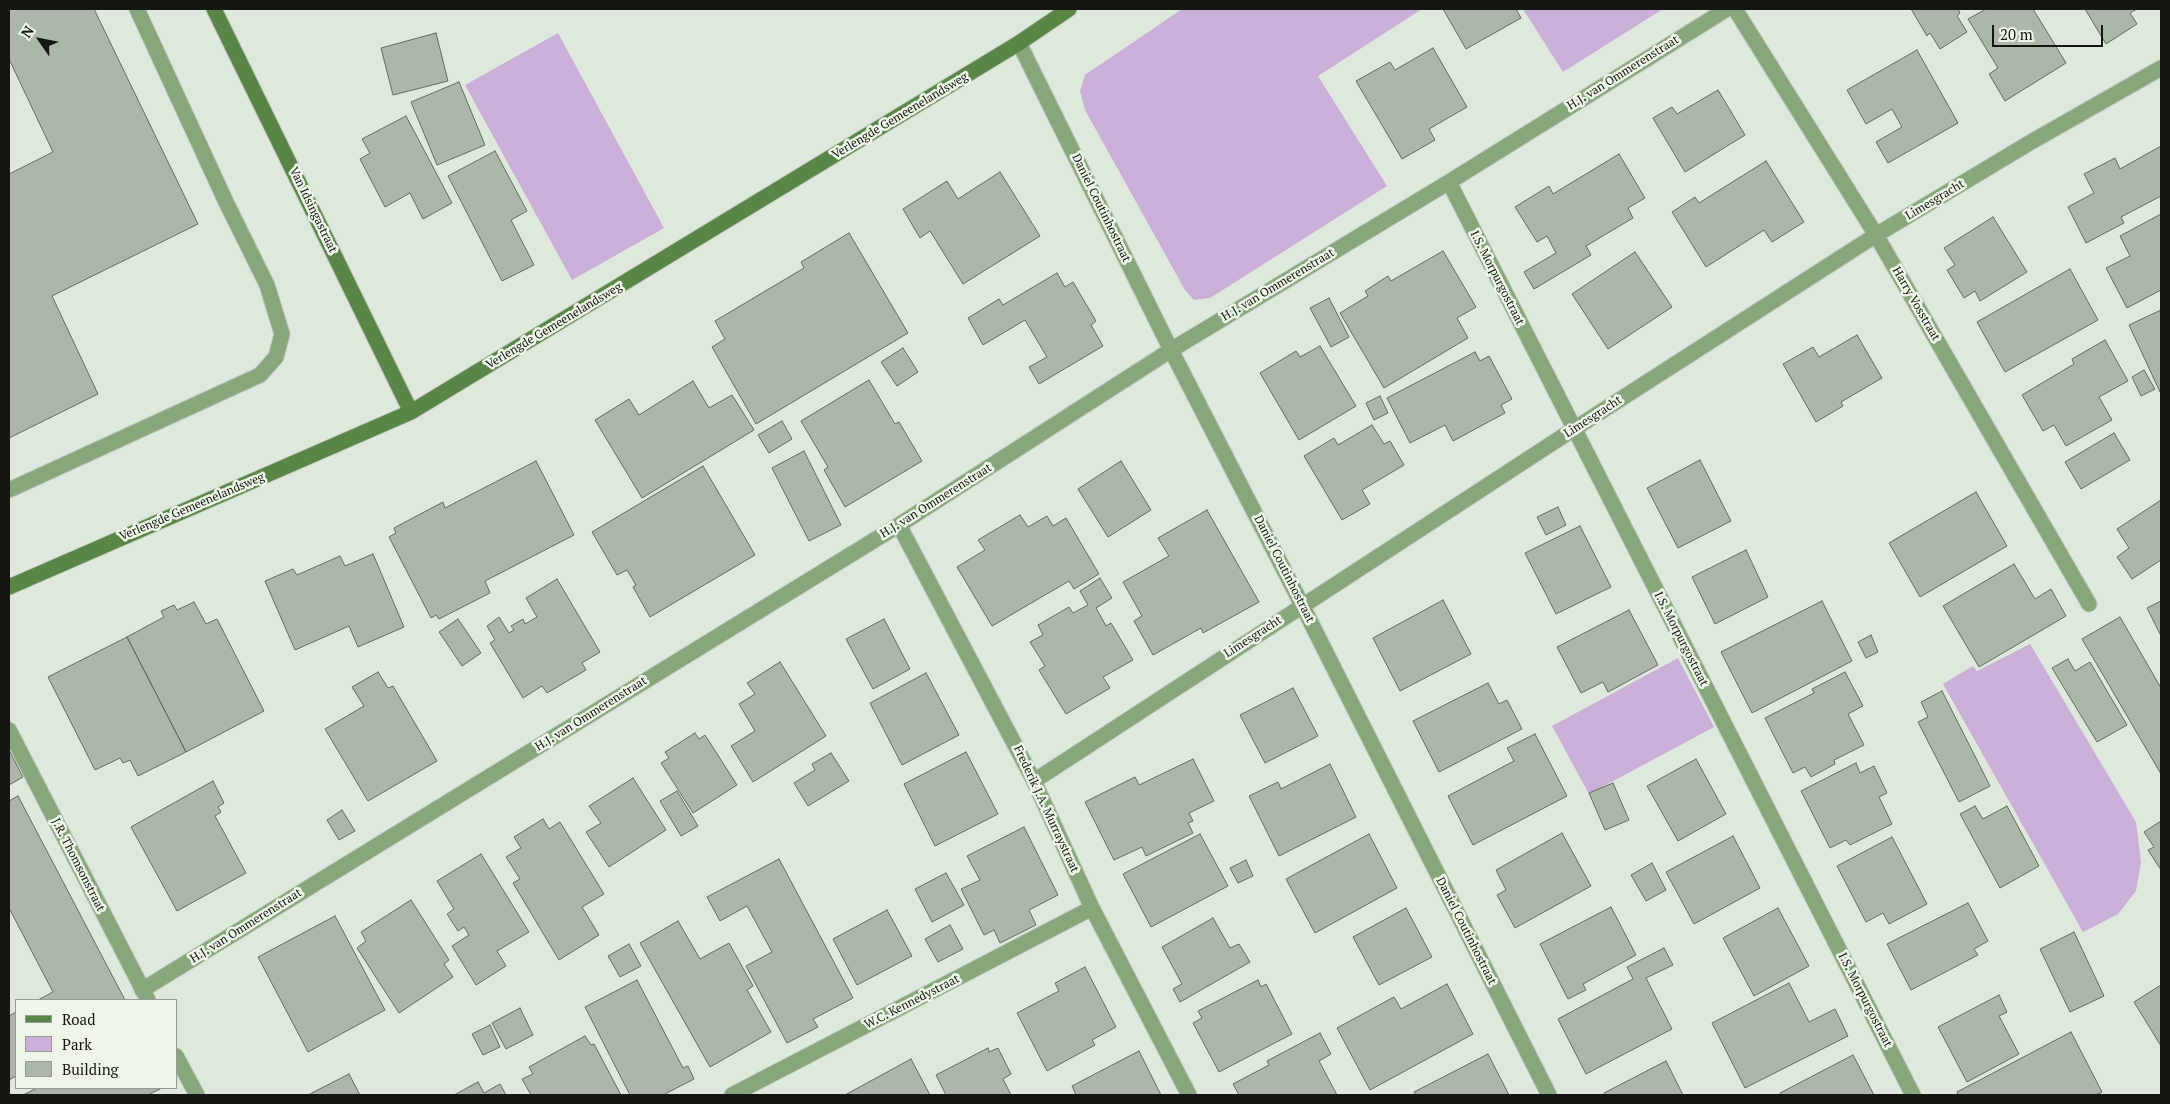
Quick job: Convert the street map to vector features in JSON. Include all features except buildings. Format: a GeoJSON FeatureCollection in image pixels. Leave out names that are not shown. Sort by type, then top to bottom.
{"type":"FeatureCollection","features":[{"type":"Feature","properties":{"kind":"main road","name":"Van Idsingastraat"},"geometry":{"type":"LineString","coordinates":[[214,9],[411,412]]}},
{"type":"Feature","properties":{"kind":"main road","name":"Verlengde Gemeenelandsweg"},"geometry":{"type":"LineString","coordinates":[[9,587],[411,412],[1019,43],[1069,9]]}},
{"type":"Feature","properties":{"kind":"street"},"geometry":{"type":"LineString","coordinates":[[9,490],[260,375],[276,357],[282,334],[267,284],[222,194],[137,9]]}},
{"type":"Feature","properties":{"kind":"street","name":"H.J. van Ommerenstraat"},"geometry":{"type":"LineString","coordinates":[[145,995],[899,525],[1171,350],[1449,182],[1727,9]]}},
{"type":"Feature","properties":{"kind":"street","name":"Harry Vosstraat"},"geometry":{"type":"LineString","coordinates":[[1736,9],[1876,235],[2089,604]]}},
{"type":"Feature","properties":{"kind":"street","name":"Daniel Coutinhostraat"},"geometry":{"type":"LineString","coordinates":[[1019,43],[1171,350],[1549,1095]]}},
{"type":"Feature","properties":{"kind":"street","name":"Limesgracht"},"geometry":{"type":"LineString","coordinates":[[1034,781],[1302,605],[1876,235],[2031,142],[2161,68]]}},
{"type":"Feature","properties":{"kind":"street","name":"I.S. Morpurgostraat"},"geometry":{"type":"LineString","coordinates":[[1449,182],[1913,1095]]}},
{"type":"Feature","properties":{"kind":"street","name":"Frederik J.A. Murraystraat"},"geometry":{"type":"LineString","coordinates":[[899,525],[1034,781],[1092,908],[1189,1095]]}},
{"type":"Feature","properties":{"kind":"street","name":"J.R. Thomsonstraat"},"geometry":{"type":"LineString","coordinates":[[9,730],[145,995]]}},
{"type":"Feature","properties":{"kind":"street","name":"W.C. Kennedystraat"},"geometry":{"type":"LineString","coordinates":[[732,1095],[1092,908]]}},
{"type":"Feature","properties":{"kind":"street"},"geometry":{"type":"LineString","coordinates":[[178,1060],[196,1095]]}},
{"type":"Feature","properties":{"kind":"green space"},"geometry":{"type":"Polygon","coordinates":[[[1182,9],[1422,9],[1318,76],[1387,186],[1210,298],[1194,300],[1185,290],[1085,110],[1080,91],[1085,75],[1182,9]]]}},
{"type":"Feature","properties":{"kind":"green space"},"geometry":{"type":"Polygon","coordinates":[[[1523,9],[1663,9],[1563,72],[1523,9]]]}},
{"type":"Feature","properties":{"kind":"green space"},"geometry":{"type":"Polygon","coordinates":[[[558,33],[664,228],[572,280],[465,85],[558,33]]]}},
{"type":"Feature","properties":{"kind":"green space"},"geometry":{"type":"Polygon","coordinates":[[[2030,644],[2136,822],[2141,862],[2136,891],[2118,914],[2083,932],[1943,684],[1973,666],[1977,671],[2030,644]]]}},
{"type":"Feature","properties":{"kind":"green space"},"geometry":{"type":"Polygon","coordinates":[[[1678,658],[1714,727],[1589,794],[1552,726],[1678,658]]]}}]}
